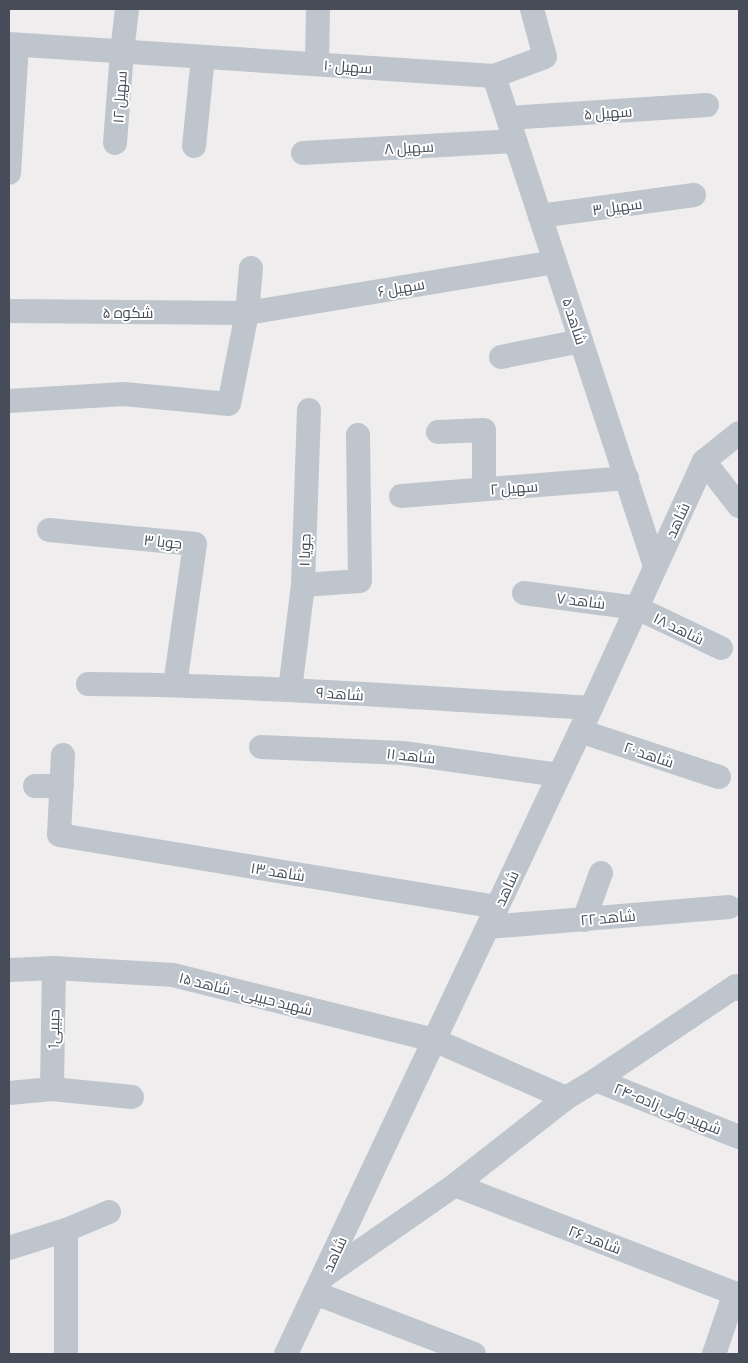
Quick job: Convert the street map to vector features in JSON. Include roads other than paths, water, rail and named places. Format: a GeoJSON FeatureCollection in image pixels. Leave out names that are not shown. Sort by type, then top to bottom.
{"type":"FeatureCollection","features":[{"type":"Feature","properties":{"kind":"street","name":"سهیل ۱۲"},"geometry":{"type":"LineString","coordinates":[[115,143],[127,9]]}},
{"type":"Feature","properties":{"kind":"street"},"geometry":{"type":"LineString","coordinates":[[317,64],[318,9]]}},
{"type":"Feature","properties":{"kind":"street"},"geometry":{"type":"LineString","coordinates":[[494,76],[545,57],[532,9]]}},
{"type":"Feature","properties":{"kind":"street","name":"سهیل ۱۰"},"geometry":{"type":"LineString","coordinates":[[13,45],[494,76]]}},
{"type":"Feature","properties":{"kind":"street"},"geometry":{"type":"LineString","coordinates":[[9,173],[13,45]]}},
{"type":"Feature","properties":{"kind":"street"},"geometry":{"type":"LineString","coordinates":[[194,146],[203,57]]}},
{"type":"Feature","properties":{"kind":"street","name":"شاهد ۵"},"geometry":{"type":"LineString","coordinates":[[494,76],[655,566]]}},
{"type":"Feature","properties":{"kind":"street","name":"سهیل ۵"},"geometry":{"type":"LineString","coordinates":[[508,118],[707,105]]}},
{"type":"Feature","properties":{"kind":"street","name":"سهیل ۸"},"geometry":{"type":"LineString","coordinates":[[303,153],[515,141]]}},
{"type":"Feature","properties":{"kind":"street","name":"سهیل ۳"},"geometry":{"type":"LineString","coordinates":[[540,216],[694,195]]}},
{"type":"Feature","properties":{"kind":"street","name":"سهیل ۶"},"geometry":{"type":"LineString","coordinates":[[247,313],[555,262]]}},
{"type":"Feature","properties":{"kind":"street"},"geometry":{"type":"LineString","coordinates":[[9,400],[124,394],[229,404],[247,313],[251,268]]}},
{"type":"Feature","properties":{"kind":"street","name":"شکوه ۵"},"geometry":{"type":"LineString","coordinates":[[9,312],[247,313]]}},
{"type":"Feature","properties":{"kind":"street"},"geometry":{"type":"LineString","coordinates":[[501,357],[581,341]]}},
{"type":"Feature","properties":{"kind":"street","name":"جویا ۱"},"geometry":{"type":"LineString","coordinates":[[290,690],[303,585],[309,410]]}},
{"type":"Feature","properties":{"kind":"street"},"geometry":{"type":"LineString","coordinates":[[438,432],[484,430],[484,489]]}},
{"type":"Feature","properties":{"kind":"street","name":"شاهد"},"geometry":{"type":"LineString","coordinates":[[286,1354],[591,708],[704,461],[739,433]]}},
{"type":"Feature","properties":{"kind":"street"},"geometry":{"type":"LineString","coordinates":[[303,585],[360,580],[358,434]]}},
{"type":"Feature","properties":{"kind":"street"},"geometry":{"type":"LineString","coordinates":[[704,461],[739,506]]}},
{"type":"Feature","properties":{"kind":"street","name":"سهیل ۲"},"geometry":{"type":"LineString","coordinates":[[401,496],[626,478]]}},
{"type":"Feature","properties":{"kind":"street","name":"جویا ۳"},"geometry":{"type":"LineString","coordinates":[[49,530],[195,544],[175,685]]}},
{"type":"Feature","properties":{"kind":"street","name":"شاهد ۷"},"geometry":{"type":"LineString","coordinates":[[524,593],[637,608]]}},
{"type":"Feature","properties":{"kind":"street","name":"شاهد ۱۸"},"geometry":{"type":"LineString","coordinates":[[637,608],[721,648]]}},
{"type":"Feature","properties":{"kind":"street","name":"شاهد ۹"},"geometry":{"type":"LineString","coordinates":[[88,684],[175,685],[290,690],[591,708]]}},
{"type":"Feature","properties":{"kind":"street","name":"شاهد ۲۰"},"geometry":{"type":"LineString","coordinates":[[580,731],[719,778]]}},
{"type":"Feature","properties":{"kind":"street","name":"شاهد ۱۱"},"geometry":{"type":"LineString","coordinates":[[261,747],[404,753],[559,775]]}},
{"type":"Feature","properties":{"kind":"street"},"geometry":{"type":"LineString","coordinates":[[35,786],[62,786],[63,755]]}},
{"type":"Feature","properties":{"kind":"street","name":"شاهد ۱۳"},"geometry":{"type":"LineString","coordinates":[[62,786],[59,835],[492,917]]}},
{"type":"Feature","properties":{"kind":"street"},"geometry":{"type":"LineString","coordinates":[[584,920],[601,873]]}},
{"type":"Feature","properties":{"kind":"street","name":"شاهد ۲۲"},"geometry":{"type":"LineString","coordinates":[[492,917],[584,920],[729,907]]}},
{"type":"Feature","properties":{"kind":"street","name":"شهید حبیبی - شاهد ۱۵"},"geometry":{"type":"LineString","coordinates":[[9,970],[54,968],[173,975],[434,1040],[566,1098]]}},
{"type":"Feature","properties":{"kind":"street","name":"حبیبی1"},"geometry":{"type":"LineString","coordinates":[[52,1089],[54,968]]}},
{"type":"Feature","properties":{"kind":"street"},"geometry":{"type":"LineString","coordinates":[[474,1354],[319,1285],[455,1185],[566,1098],[736,986],[739,989]]}},
{"type":"Feature","properties":{"kind":"street","name":"شهید ولی زاده-۲۴"},"geometry":{"type":"LineString","coordinates":[[596,1080],[739,1137]]}},
{"type":"Feature","properties":{"kind":"street"},"geometry":{"type":"LineString","coordinates":[[9,1093],[52,1089],[132,1097]]}},
{"type":"Feature","properties":{"kind":"street","name":"شاهد ۲۶"},"geometry":{"type":"LineString","coordinates":[[455,1185],[737,1294]]}},
{"type":"Feature","properties":{"kind":"street"},"geometry":{"type":"LineString","coordinates":[[9,1248],[66,1230],[109,1212]]}},
{"type":"Feature","properties":{"kind":"street"},"geometry":{"type":"LineString","coordinates":[[66,1230],[66,1354]]}},
{"type":"Feature","properties":{"kind":"street"},"geometry":{"type":"LineString","coordinates":[[714,1354],[737,1294]]}}]}
